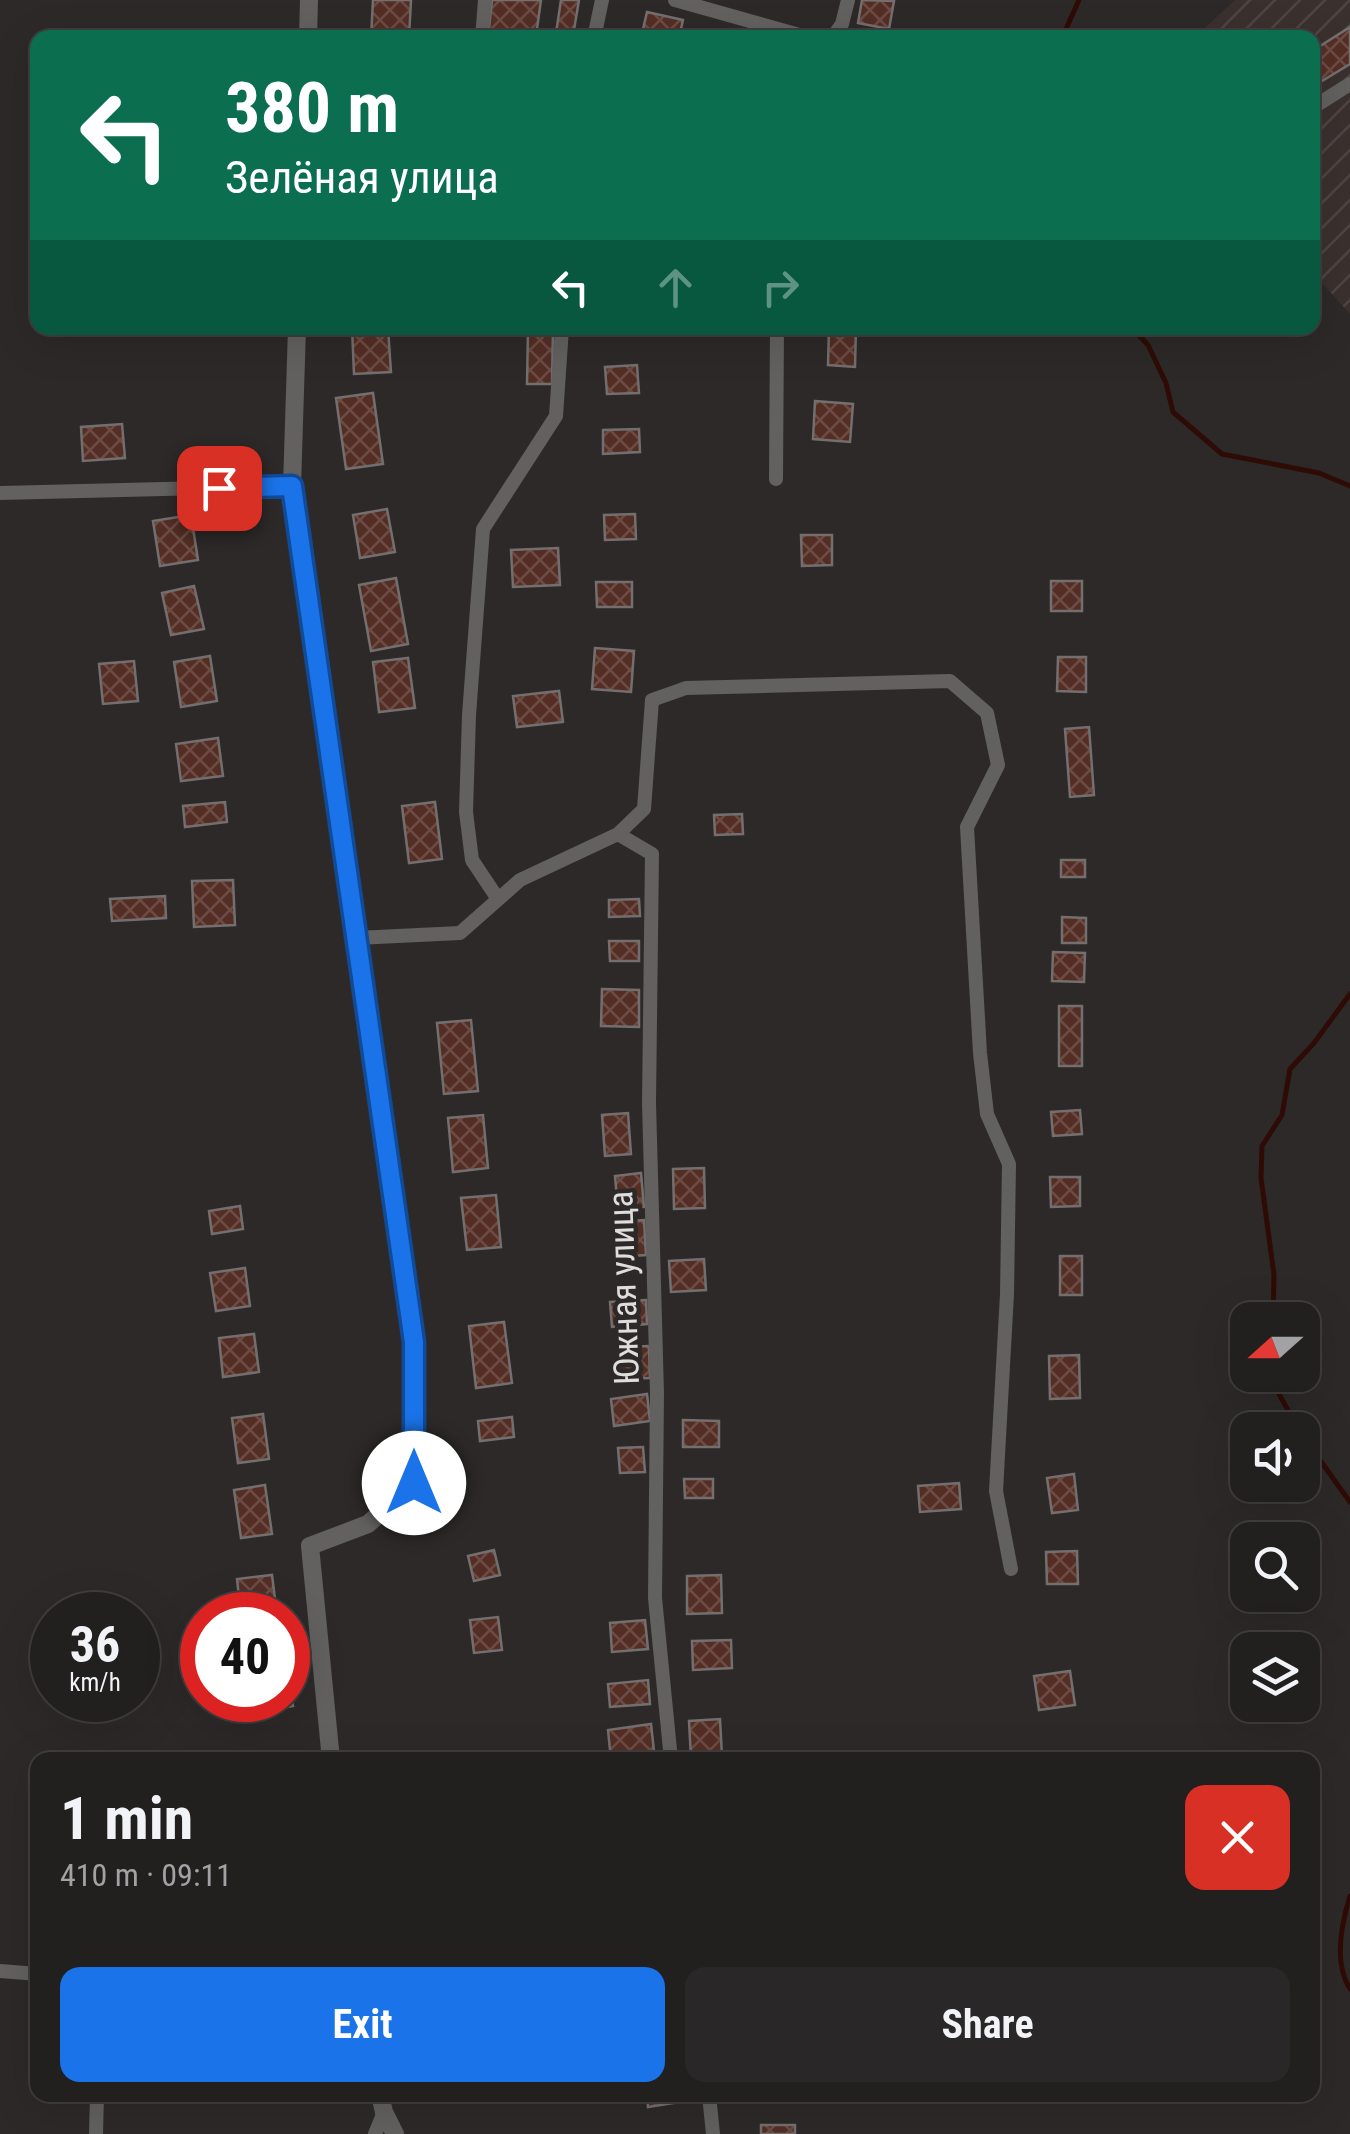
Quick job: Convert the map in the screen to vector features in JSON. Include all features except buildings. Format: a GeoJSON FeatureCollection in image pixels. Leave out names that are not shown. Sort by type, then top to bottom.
{"type":"FeatureCollection","features":[{"type":"Feature","properties":{"kind":"street"},"geometry":{"type":"LineString","coordinates":[[308,30],[309,0]]}},
{"type":"Feature","properties":{"kind":"street"},"geometry":{"type":"LineString","coordinates":[[483,30],[485,0]]}},
{"type":"Feature","properties":{"kind":"street"},"geometry":{"type":"LineString","coordinates":[[596,30],[602,0]]}},
{"type":"Feature","properties":{"kind":"street"},"geometry":{"type":"LineString","coordinates":[[675,0],[782,30]]}},
{"type":"Feature","properties":{"kind":"street"},"geometry":{"type":"LineString","coordinates":[[838,30],[848,0]]}},
{"type":"Feature","properties":{"kind":"street"},"geometry":{"type":"LineString","coordinates":[[1320,103],[1350,84]]}},
{"type":"Feature","properties":{"kind":"street"},"geometry":{"type":"LineString","coordinates":[[298,335],[292,486],[414,1342],[414,1483],[368,1524],[310,1546],[330,1752]]}},
{"type":"Feature","properties":{"kind":"street"},"geometry":{"type":"LineString","coordinates":[[498,899],[472,860],[466,812],[483,529],[556,416],[562,335]]}},
{"type":"Feature","properties":{"kind":"street"},"geometry":{"type":"LineString","coordinates":[[776,479],[777,335]]}},
{"type":"Feature","properties":{"kind":"street"},"geometry":{"type":"LineString","coordinates":[[0,493],[292,486]]}},
{"type":"Feature","properties":{"kind":"street"},"geometry":{"type":"LineString","coordinates":[[356,938],[460,932],[520,880],[618,834],[644,809],[652,700],[686,688],[950,681],[987,714],[998,764],[967,827],[980,1053],[988,1114],[1009,1164],[1007,1294],[996,1491],[1011,1569]]}},
{"type":"Feature","properties":{"kind":"street","name":"Южная улица"},"geometry":{"type":"LineString","coordinates":[[618,834],[652,854],[648,1102],[657,1394],[655,1598],[670,1752]]}},
{"type":"Feature","properties":{"kind":"street"},"geometry":{"type":"LineString","coordinates":[[0,1971],[30,1973]]}},
{"type":"Feature","properties":{"kind":"street"},"geometry":{"type":"LineString","coordinates":[[96,2102],[96,2134]]}},
{"type":"Feature","properties":{"kind":"street"},"geometry":{"type":"LineString","coordinates":[[710,2102],[714,2134]]}},
{"type":"Feature","properties":{"kind":"street"},"geometry":{"type":"LineString","coordinates":[[375,2134],[382,2104]]}},
{"type":"Feature","properties":{"kind":"street"},"geometry":{"type":"LineString","coordinates":[[382,2104],[395,2134]]}},
{"type":"Feature","properties":{"kind":"shaded area"},"geometry":{"type":"Polygon","coordinates":[[[1235,0],[1350,0],[1350,314],[1320,281],[1320,30],[1203,30],[1235,0]]]}},
{"type":"Feature","properties":{"kind":"waterway"},"geometry":{"type":"LineString","coordinates":[[1066,30],[1079,0]]}},
{"type":"Feature","properties":{"kind":"waterway"},"geometry":{"type":"LineString","coordinates":[[1139,335],[1148,345],[1166,383],[1173,412],[1222,454],[1319,473],[1350,486]]}},
{"type":"Feature","properties":{"kind":"waterway"},"geometry":{"type":"LineString","coordinates":[[1273,1302],[1274,1275],[1261,1178],[1262,1146],[1282,1115],[1290,1069],[1350,994]]}},
{"type":"Feature","properties":{"kind":"waterway"},"geometry":{"type":"LineString","coordinates":[[1278,1392],[1289,1412]]}},
{"type":"Feature","properties":{"kind":"waterway"},"geometry":{"type":"LineString","coordinates":[[1320,1460],[1350,1502]]}},
{"type":"Feature","properties":{"kind":"waterway"},"geometry":{"type":"LineString","coordinates":[[1350,1896],[1341,1956],[1350,1989]]}},
{"type":"Feature","properties":{"kind":"route"},"geometry":{"type":"LineString","coordinates":[[219,488],[292,486],[414,1342],[414,1483]]}}]}
